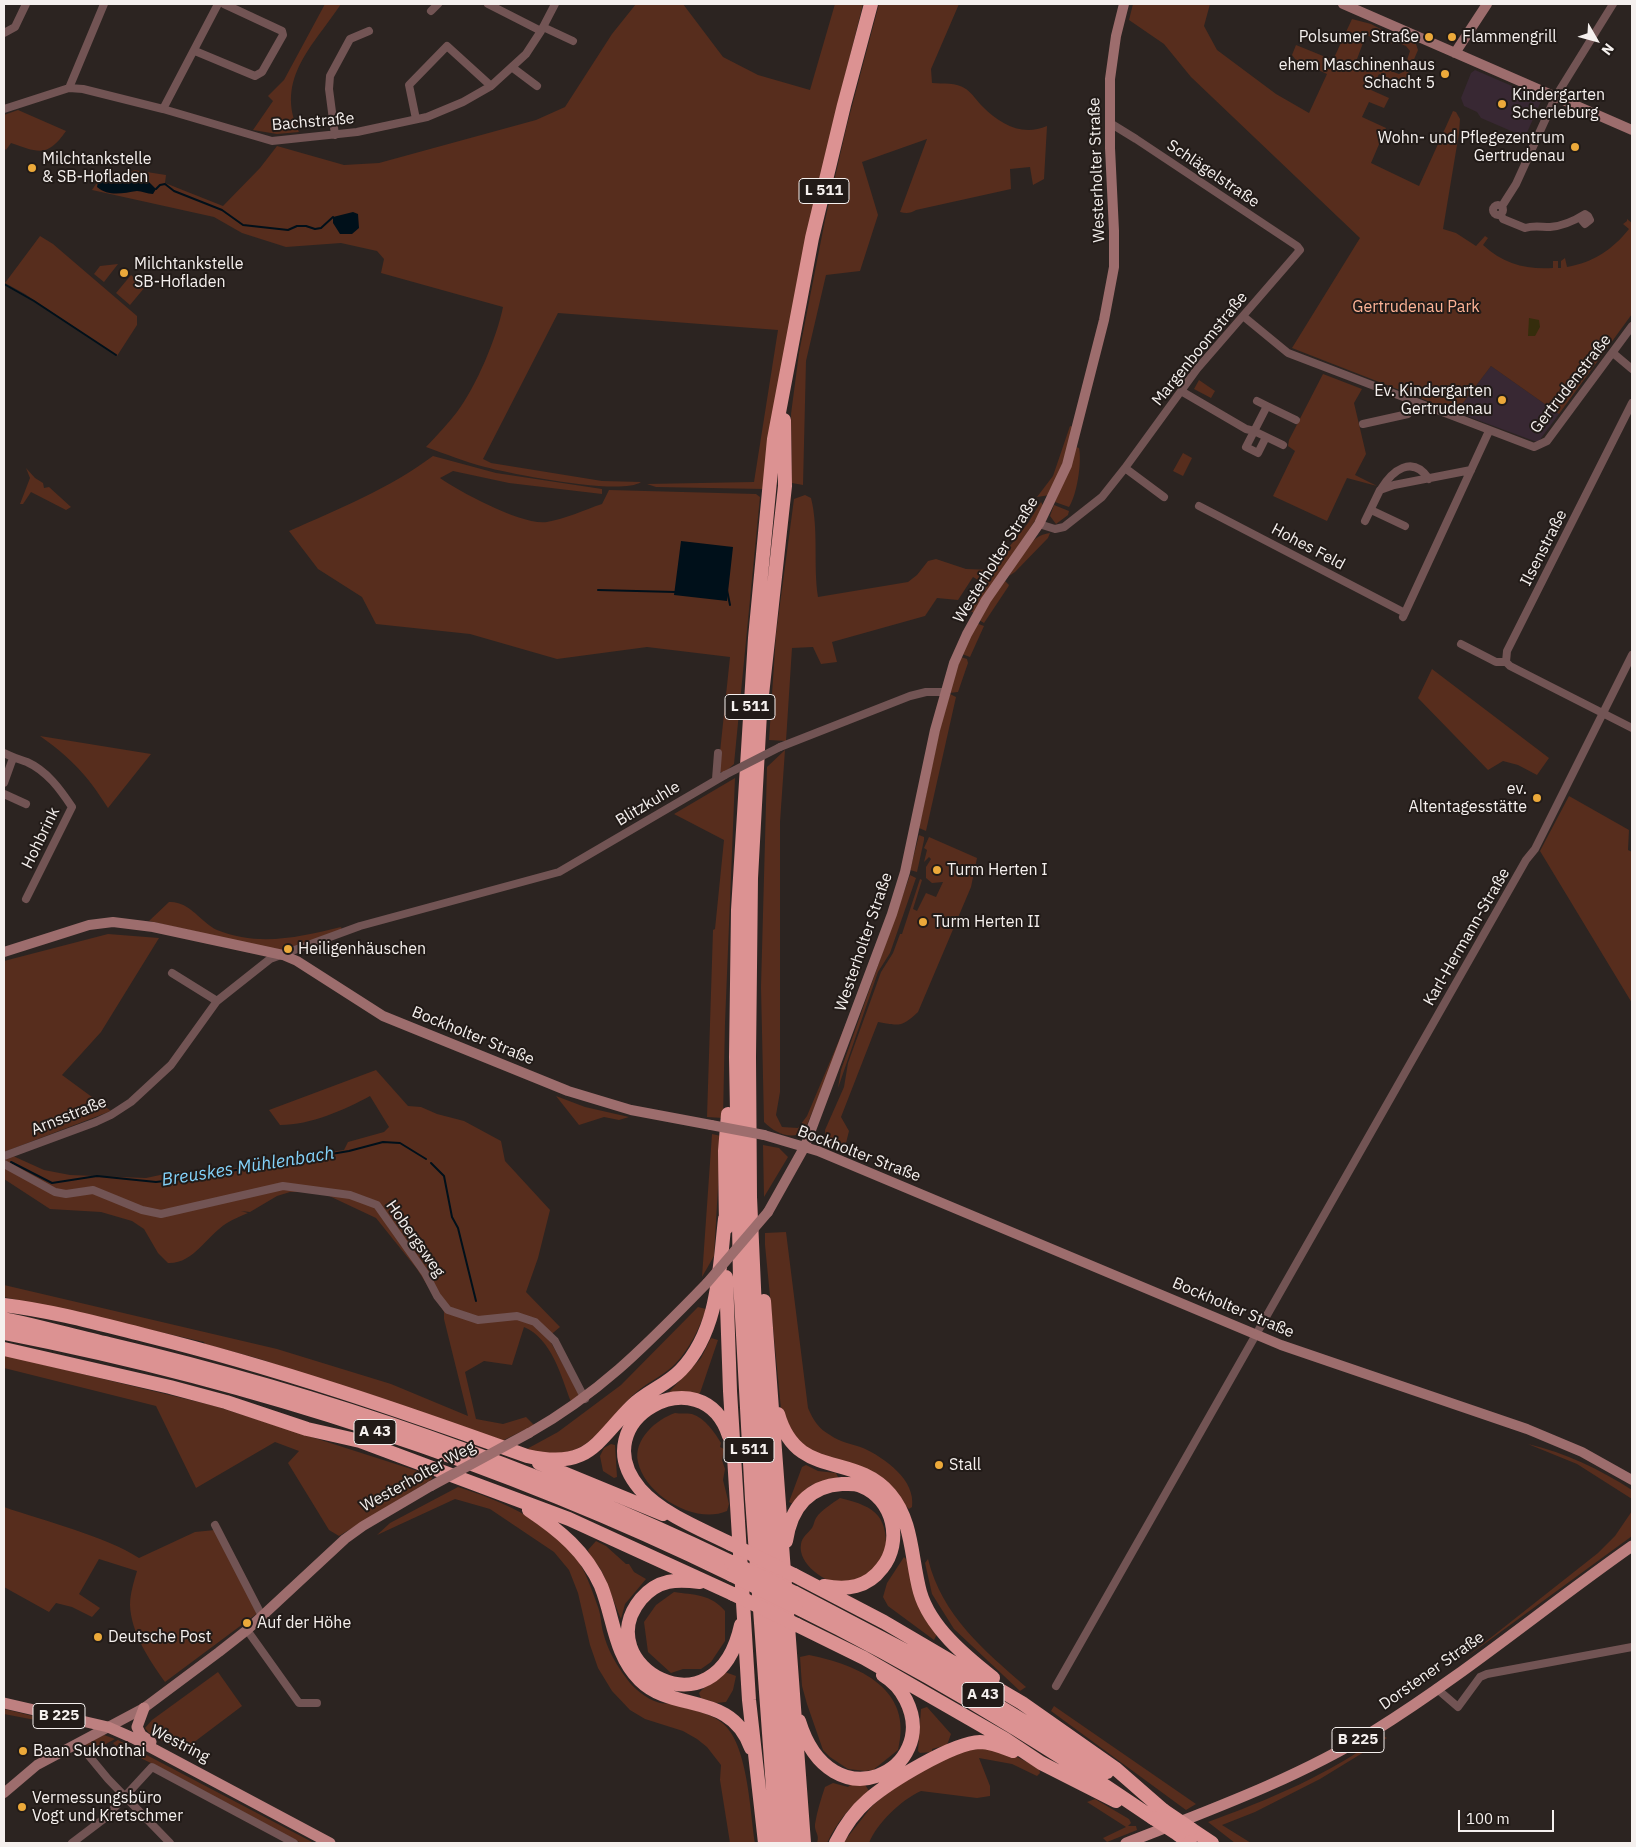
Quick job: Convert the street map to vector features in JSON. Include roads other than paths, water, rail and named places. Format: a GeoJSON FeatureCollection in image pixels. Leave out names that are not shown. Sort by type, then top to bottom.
{"type":"FeatureCollection","features":[{"type":"Feature","properties":{"kind":"highway","name":"L 511"},"geometry":{"type":"LineString","coordinates":[[777,1843],[747,1412],[740,1271],[736,1057],[738,910],[752,676],[774,439],[787,380],[812,238],[871,4]]}},
{"type":"Feature","properties":{"kind":"highway","name":"L 511"},"geometry":{"type":"LineString","coordinates":[[787,380],[784,425],[784,486],[760,713],[751,878],[749,1057],[750,1197],[761,1445],[790,1843]]}},
{"type":"Feature","properties":{"kind":"highway"},"geometry":{"type":"LineString","coordinates":[[736,1057],[730,1093],[725,1152],[727,1341],[744,1609],[757,1778],[765,1843]]}},
{"type":"Feature","properties":{"kind":"highway"},"geometry":{"type":"LineString","coordinates":[[750,1197],[756,1212],[804,1843]]}},
{"type":"Feature","properties":{"kind":"highway"},"geometry":{"type":"LineString","coordinates":[[4,1305],[76,1318],[225,1355],[544,1460],[575,1457],[596,1446],[633,1405],[680,1371],[701,1342],[711,1318],[717,1292],[726,1219]]}},
{"type":"Feature","properties":{"kind":"highway","name":"A 43"},"geometry":{"type":"LineString","coordinates":[[4,1319],[255,1381],[359,1413],[531,1475],[640,1520],[732,1569],[922,1660],[989,1698],[1072,1749],[1187,1836],[1212,1843]]}},
{"type":"Feature","properties":{"kind":"highway"},"geometry":{"type":"LineString","coordinates":[[56,1331],[82,1331],[241,1361]]}},
{"type":"Feature","properties":{"kind":"highway","name":"A 43"},"geometry":{"type":"LineString","coordinates":[[4,1333],[169,1371],[353,1424],[521,1484],[732,1569]]}},
{"type":"Feature","properties":{"kind":"highway"},"geometry":{"type":"LineString","coordinates":[[4,1349],[82,1366],[226,1402],[307,1428],[360,1442],[569,1519],[713,1584],[812,1632],[916,1687],[1005,1739],[1041,1763],[1158,1814]]}},
{"type":"Feature","properties":{"kind":"highway"},"geometry":{"type":"LineString","coordinates":[[770,1384],[774,1391],[783,1430],[796,1447],[811,1459],[865,1474],[890,1495],[898,1506],[908,1530],[920,1591],[926,1607],[954,1643],[1022,1703]]}},
{"type":"Feature","properties":{"kind":"highway"},"geometry":{"type":"LineString","coordinates":[[735,1459],[725,1424],[716,1412],[702,1403],[689,1399],[666,1399],[653,1404],[633,1421],[627,1433],[624,1447],[625,1460],[629,1471],[640,1489],[665,1509],[707,1532],[811,1583],[900,1631],[1022,1703],[1116,1768],[1158,1814]]}},
{"type":"Feature","properties":{"kind":"highway"},"geometry":{"type":"LineString","coordinates":[[491,1443],[707,1532]]}},
{"type":"Feature","properties":{"kind":"highway"},"geometry":{"type":"LineString","coordinates":[[784,1561],[792,1518],[812,1491],[822,1486],[850,1484],[860,1486],[874,1494],[890,1515],[894,1537],[887,1561],[866,1584],[853,1588],[838,1589],[811,1583]]}},
{"type":"Feature","properties":{"kind":"highway"},"geometry":{"type":"LineString","coordinates":[[512,1498],[558,1530],[584,1557],[601,1587],[616,1641],[624,1659],[640,1680],[650,1688],[666,1695],[715,1708],[736,1723],[751,1746],[757,1778]]}},
{"type":"Feature","properties":{"kind":"highway"},"geometry":{"type":"LineString","coordinates":[[713,1584],[679,1579],[656,1585],[646,1593],[632,1616],[629,1631],[630,1646],[643,1668],[655,1677],[680,1686],[706,1679],[724,1664],[731,1655],[744,1609]]}},
{"type":"Feature","properties":{"kind":"highway"},"geometry":{"type":"LineString","coordinates":[[792,1698],[808,1746],[813,1754],[832,1771],[858,1780],[874,1779],[892,1768],[907,1752],[912,1736],[913,1722],[911,1709],[903,1694],[890,1679],[812,1632]]}},
{"type":"Feature","properties":{"kind":"highway"},"geometry":{"type":"LineString","coordinates":[[836,1843],[853,1816],[880,1790],[960,1746],[980,1742],[999,1745],[1032,1761],[1041,1763]]}},
{"type":"Feature","properties":{"kind":"main road","name":"Dorstener Straße"},"geometry":{"type":"LineString","coordinates":[[1126,1843],[1231,1802],[1313,1766],[1373,1732],[1630,1550]]}},
{"type":"Feature","properties":{"kind":"main road","name":"Westring"},"geometry":{"type":"LineString","coordinates":[[4,1702],[108,1727],[185,1765],[330,1843]]}},
{"type":"Feature","properties":{"kind":"main road"},"geometry":{"type":"LineString","coordinates":[[144,1708],[137,1720],[138,1732],[185,1765]]}},
{"type":"Feature","properties":{"kind":"street"},"geometry":{"type":"LineString","coordinates":[[4,33],[15,27],[26,4]]}},
{"type":"Feature","properties":{"kind":"street"},"geometry":{"type":"LineString","coordinates":[[69,88],[104,4]]}},
{"type":"Feature","properties":{"kind":"street"},"geometry":{"type":"LineString","coordinates":[[163,109],[218,4]]}},
{"type":"Feature","properties":{"kind":"street"},"geometry":{"type":"LineString","coordinates":[[195,51],[255,76],[262,72],[282,35],[282,31],[224,4]]}},
{"type":"Feature","properties":{"kind":"street"},"geometry":{"type":"LineString","coordinates":[[431,11],[438,4]]}},
{"type":"Feature","properties":{"kind":"street"},"geometry":{"type":"LineString","coordinates":[[488,4],[573,41]]}},
{"type":"Feature","properties":{"kind":"street","name":"Bachstraße"},"geometry":{"type":"LineString","coordinates":[[4,109],[69,88],[84,89],[163,109],[254,138],[272,141],[335,136],[416,119],[464,102],[491,86],[513,68],[542,29],[555,4]]}},
{"type":"Feature","properties":{"kind":"street","name":"Westerholter Straße"},"geometry":{"type":"LineString","coordinates":[[806,1146],[864,991],[905,872],[935,730],[954,663],[976,616],[1039,524],[1067,466],[1110,295],[1114,241],[1110,124],[1112,57],[1124,4]]}},
{"type":"Feature","properties":{"kind":"street"},"geometry":{"type":"LineString","coordinates":[[1345,4],[1632,130]]}},
{"type":"Feature","properties":{"kind":"street"},"geometry":{"type":"LineString","coordinates":[[1455,53],[1487,4]]}},
{"type":"Feature","properties":{"kind":"street"},"geometry":{"type":"LineString","coordinates":[[1580,218],[1555,226],[1533,225],[1525,228],[1508,222],[1501,215],[1504,211],[1502,206],[1516,184],[1556,96],[1612,4]]}},
{"type":"Feature","properties":{"kind":"street"},"geometry":{"type":"LineString","coordinates":[[335,136],[329,89],[330,76],[350,39],[369,31]]}},
{"type":"Feature","properties":{"kind":"street"},"geometry":{"type":"LineString","coordinates":[[416,119],[409,85],[446,46],[491,86]]}},
{"type":"Feature","properties":{"kind":"street"},"geometry":{"type":"LineString","coordinates":[[513,68],[537,86]]}},
{"type":"Feature","properties":{"kind":"street","name":"Schlägelstraße"},"geometry":{"type":"LineString","coordinates":[[1110,124],[1136,139],[1297,246],[1300,250]]}},
{"type":"Feature","properties":{"kind":"street","name":"Margenboomstraße"},"geometry":{"type":"LineString","coordinates":[[1039,524],[1055,529],[1064,527],[1102,497],[1215,347],[1300,250]]}},
{"type":"Feature","properties":{"kind":"street","name":"Gertrudenstraße"},"geometry":{"type":"LineString","coordinates":[[1243,316],[1288,353],[1530,446],[1542,445],[1632,326]]}},
{"type":"Feature","properties":{"kind":"street"},"geometry":{"type":"LineString","coordinates":[[1612,353],[1632,369]]}},
{"type":"Feature","properties":{"kind":"street"},"geometry":{"type":"LineString","coordinates":[[1180,391],[1246,429],[1283,445]]}},
{"type":"Feature","properties":{"kind":"street"},"geometry":{"type":"LineString","coordinates":[[1257,401],[1296,420]]}},
{"type":"Feature","properties":{"kind":"street"},"geometry":{"type":"LineString","coordinates":[[1364,424],[1408,414],[1413,401]]}},
{"type":"Feature","properties":{"kind":"street","name":"Ilsenstraße"},"geometry":{"type":"LineString","coordinates":[[1506,662],[1507,651],[1632,403]]}},
{"type":"Feature","properties":{"kind":"street"},"geometry":{"type":"LineString","coordinates":[[1266,437],[1258,453],[1246,447],[1267,406]]}},
{"type":"Feature","properties":{"kind":"street","name":"Hohes Feld"},"geometry":{"type":"LineString","coordinates":[[1199,506],[1404,615],[1489,431]]}},
{"type":"Feature","properties":{"kind":"street"},"geometry":{"type":"LineString","coordinates":[[1365,522],[1380,490],[1393,472],[1407,467],[1421,470],[1429,479]]}},
{"type":"Feature","properties":{"kind":"street"},"geometry":{"type":"LineString","coordinates":[[1125,468],[1164,497]]}},
{"type":"Feature","properties":{"kind":"street"},"geometry":{"type":"LineString","coordinates":[[1380,490],[1472,470]]}},
{"type":"Feature","properties":{"kind":"street"},"geometry":{"type":"LineString","coordinates":[[1371,510],[1405,526]]}},
{"type":"Feature","properties":{"kind":"street"},"geometry":{"type":"LineString","coordinates":[[1461,644],[1496,662],[1506,662],[1510,666],[1632,728]]}},
{"type":"Feature","properties":{"kind":"street","name":"Karl-Hermann-Straße"},"geometry":{"type":"LineString","coordinates":[[1056,1686],[1535,848],[1632,655]]}},
{"type":"Feature","properties":{"kind":"street","name":"Blitzkuhle"},"geometry":{"type":"LineString","coordinates":[[283,955],[360,926],[559,872],[716,779],[780,747],[910,696],[926,692],[945,692]]}},
{"type":"Feature","properties":{"kind":"street"},"geometry":{"type":"LineString","coordinates":[[716,779],[718,753]]}},
{"type":"Feature","properties":{"kind":"street","name":"Hohbrink"},"geometry":{"type":"LineString","coordinates":[[4,754],[28,762],[47,776],[58,786],[72,807],[26,899]]}},
{"type":"Feature","properties":{"kind":"street"},"geometry":{"type":"LineString","coordinates":[[4,783],[13,758]]}},
{"type":"Feature","properties":{"kind":"street","name":"Hohbrink"},"geometry":{"type":"LineString","coordinates":[[4,794],[26,804]]}},
{"type":"Feature","properties":{"kind":"street","name":"Bockholter Straße"},"geometry":{"type":"LineString","coordinates":[[4,952],[89,925],[112,922],[153,927],[283,955],[303,965],[383,1016],[544,1082],[587,1098],[631,1110],[764,1135],[806,1146],[1314,1358],[1527,1429],[1582,1452],[1632,1480]]}},
{"type":"Feature","properties":{"kind":"street","name":"Arnsstraße"},"geometry":{"type":"LineString","coordinates":[[4,1156],[96,1122],[112,1115],[131,1102],[171,1065],[217,1001],[270,959],[283,955]]}},
{"type":"Feature","properties":{"kind":"street"},"geometry":{"type":"LineString","coordinates":[[172,972],[217,1001]]}},
{"type":"Feature","properties":{"kind":"street","name":"Westerholter Weg"},"geometry":{"type":"LineString","coordinates":[[4,1793],[37,1765],[144,1708],[247,1630],[346,1539],[370,1521],[529,1433],[585,1398],[618,1372],[707,1283],[768,1212],[806,1146]]}},
{"type":"Feature","properties":{"kind":"street","name":"Hobergsweg"},"geometry":{"type":"LineString","coordinates":[[4,1164],[55,1192],[66,1194],[93,1190],[142,1210],[161,1214],[283,1186],[326,1191],[361,1199],[377,1205],[426,1273],[437,1296],[448,1310],[478,1320],[516,1316],[535,1322],[555,1341],[585,1398]]}},
{"type":"Feature","properties":{"kind":"street"},"geometry":{"type":"LineString","coordinates":[[216,1525],[262,1616]]}},
{"type":"Feature","properties":{"kind":"street"},"geometry":{"type":"LineString","coordinates":[[247,1630],[299,1703],[317,1703]]}},
{"type":"Feature","properties":{"kind":"street"},"geometry":{"type":"LineString","coordinates":[[1436,1688],[1458,1707],[1480,1677],[1487,1674],[1632,1647]]}},
{"type":"Feature","properties":{"kind":"street"},"geometry":{"type":"LineString","coordinates":[[89,1756],[125,1798],[170,1843]]}},
{"type":"Feature","properties":{"kind":"street","name":"Westring"},"geometry":{"type":"LineString","coordinates":[[125,1798],[148,1768],[157,1768],[294,1843]]}},
{"type":"Feature","properties":{"kind":"street"},"geometry":{"type":"LineString","coordinates":[[72,1843],[105,1818],[125,1798]]}},
{"type":"Feature","properties":{"kind":"water"},"geometry":{"type":"Polygon","coordinates":[[[112,178],[147,180],[156,189],[153,194],[137,191],[111,193],[97,187],[98,182],[112,178]]]}},
{"type":"Feature","properties":{"kind":"water"},"geometry":{"type":"Polygon","coordinates":[[[353,212],[358,214],[359,228],[352,234],[340,234],[333,223],[333,217],[353,212]]]}},
{"type":"Feature","properties":{"kind":"water"},"geometry":{"type":"Polygon","coordinates":[[[681,541],[733,547],[727,601],[674,595],[681,541]]]}},
{"type":"Feature","properties":{"kind":"waterway"},"geometry":{"type":"LineString","coordinates":[[156,189],[160,185],[165,184],[174,191],[222,210],[243,225],[288,230],[297,226],[315,229],[321,228],[333,217]]}},
{"type":"Feature","properties":{"kind":"waterway"},"geometry":{"type":"LineString","coordinates":[[4,284],[34,301],[116,355]]}},
{"type":"Feature","properties":{"kind":"waterway"},"geometry":{"type":"LineString","coordinates":[[598,590],[675,592]]}},
{"type":"Feature","properties":{"kind":"waterway"},"geometry":{"type":"LineString","coordinates":[[727,590],[730,605]]}},
{"type":"Feature","properties":{"kind":"waterway","name":"Breuskes Mühlenbach"},"geometry":{"type":"LineString","coordinates":[[11,1162],[52,1183],[97,1176],[156,1182],[189,1178],[349,1151],[383,1142],[400,1143],[426,1159]]}},
{"type":"Feature","properties":{"kind":"waterway","name":"Breuskes Mühlenbach"},"geometry":{"type":"LineString","coordinates":[[431,1163],[444,1176],[452,1217],[458,1228],[476,1301]]}},
{"type":"Feature","properties":{"kind":"place","name":"Polsumer Straße"},"geometry":{"type":"Point","coordinates":[1429,37]}},
{"type":"Feature","properties":{"kind":"place","name":"Flammengrill"},"geometry":{"type":"Point","coordinates":[1452,37]}},
{"type":"Feature","properties":{"kind":"place","name":"ehem Maschinenhaus Schacht 5"},"geometry":{"type":"Point","coordinates":[1445,74]}},
{"type":"Feature","properties":{"kind":"place","name":"Kindergarten Scherleburg"},"geometry":{"type":"Point","coordinates":[1502,104]}},
{"type":"Feature","properties":{"kind":"place","name":"Wohn- und Pflegezentrum Gertrudenau"},"geometry":{"type":"Point","coordinates":[1575,147]}},
{"type":"Feature","properties":{"kind":"place","name":"Milchtankstelle & SB-Hofladen"},"geometry":{"type":"Point","coordinates":[32,168]}},
{"type":"Feature","properties":{"kind":"place","name":"Milchtankstelle SB-Hofladen"},"geometry":{"type":"Point","coordinates":[124,273]}},
{"type":"Feature","properties":{"kind":"place","name":"Ev. Kindergarten Gertrudenau"},"geometry":{"type":"Point","coordinates":[1502,400]}},
{"type":"Feature","properties":{"kind":"place","name":"ev. Altentagesstätte"},"geometry":{"type":"Point","coordinates":[1537,798]}},
{"type":"Feature","properties":{"kind":"place","name":"Turm Herten I"},"geometry":{"type":"Point","coordinates":[937,870]}},
{"type":"Feature","properties":{"kind":"place","name":"Turm Herten II"},"geometry":{"type":"Point","coordinates":[923,922]}},
{"type":"Feature","properties":{"kind":"place","name":"Heiligenhäuschen"},"geometry":{"type":"Point","coordinates":[288,949]}},
{"type":"Feature","properties":{"kind":"place","name":"Stall"},"geometry":{"type":"Point","coordinates":[939,1465]}},
{"type":"Feature","properties":{"kind":"place","name":"Auf der Höhe"},"geometry":{"type":"Point","coordinates":[247,1623]}},
{"type":"Feature","properties":{"kind":"place","name":"Deutsche Post"},"geometry":{"type":"Point","coordinates":[98,1637]}},
{"type":"Feature","properties":{"kind":"place","name":"Baan Sukhothai"},"geometry":{"type":"Point","coordinates":[23,1751]}},
{"type":"Feature","properties":{"kind":"place","name":"Vermessungsbüro Vogt und Kretschmer"},"geometry":{"type":"Point","coordinates":[22,1807]}},
{"type":"Feature","properties":{"kind":"park label","name":"Gertrudenau Park"},"geometry":{"type":"Point","coordinates":[1416,307]}}]}
